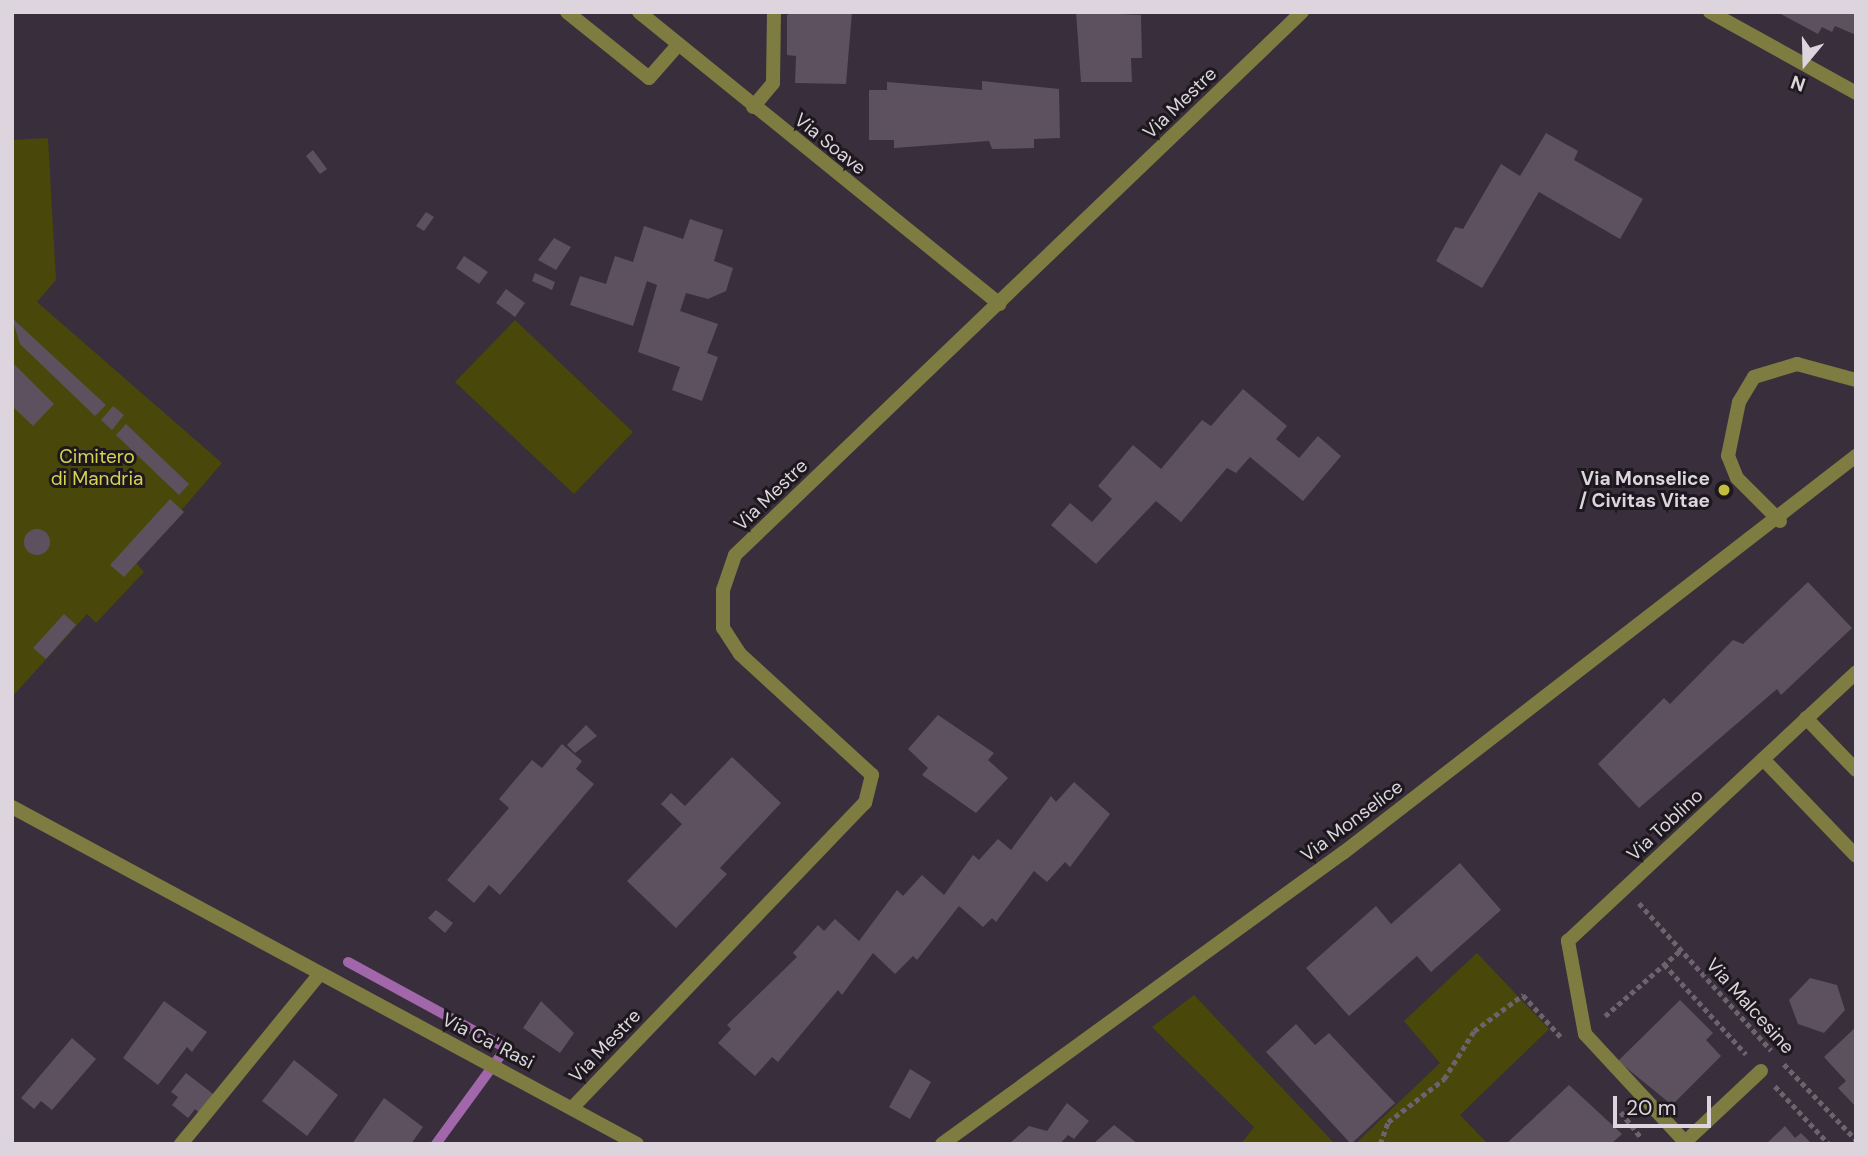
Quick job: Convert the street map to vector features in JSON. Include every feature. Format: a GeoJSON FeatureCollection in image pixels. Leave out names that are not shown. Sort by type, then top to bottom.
{"type":"FeatureCollection","features":[{"type":"Feature","properties":{"kind":"street"},"geometry":{"type":"LineString","coordinates":[[567,12],[649,78],[679,44]]}},
{"type":"Feature","properties":{"kind":"street","name":"Via Soave"},"geometry":{"type":"LineString","coordinates":[[639,12],[753,107],[1000,304]]}},
{"type":"Feature","properties":{"kind":"street"},"geometry":{"type":"LineString","coordinates":[[753,107],[773,83],[774,12]]}},
{"type":"Feature","properties":{"kind":"street","name":"Via Mestre"},"geometry":{"type":"LineString","coordinates":[[573,1107],[864,803],[872,775],[740,654],[723,628],[723,590],[735,555],[1000,304],[1301,12]]}},
{"type":"Feature","properties":{"kind":"street"},"geometry":{"type":"LineString","coordinates":[[1710,12],[1856,93]]}},
{"type":"Feature","properties":{"kind":"street"},"geometry":{"type":"LineString","coordinates":[[1780,521],[1737,478],[1728,456],[1739,402],[1754,377],[1797,364],[1856,380]]}},
{"type":"Feature","properties":{"kind":"street","name":"Via Monselice"},"geometry":{"type":"LineString","coordinates":[[942,1144],[1343,853],[1780,521],[1856,456]]}},
{"type":"Feature","properties":{"kind":"street","name":"Via Toblino"},"geometry":{"type":"LineString","coordinates":[[1585,1034],[1568,941],[1856,672]]}},
{"type":"Feature","properties":{"kind":"street"},"geometry":{"type":"LineString","coordinates":[[1806,718],[1856,770]]}},
{"type":"Feature","properties":{"kind":"street"},"geometry":{"type":"LineString","coordinates":[[1763,759],[1856,856]]}},
{"type":"Feature","properties":{"kind":"street","name":"Via Ca' Rasi"},"geometry":{"type":"LineString","coordinates":[[12,807],[319,975],[573,1107],[638,1144]]}},
{"type":"Feature","properties":{"kind":"street"},"geometry":{"type":"LineString","coordinates":[[181,1144],[319,975]]}},
{"type":"Feature","properties":{"kind":"street"},"geometry":{"type":"LineString","coordinates":[[1585,1034],[1685,1142],[1761,1071]]}},
{"type":"Feature","properties":{"kind":"path","name":"Via Malcesine"},"geometry":{"type":"LineString","coordinates":[[1626,888],[1856,1140]]}},
{"type":"Feature","properties":{"kind":"path"},"geometry":{"type":"LineString","coordinates":[[1585,1034],[1681,950]]}},
{"type":"Feature","properties":{"kind":"path"},"geometry":{"type":"LineString","coordinates":[[1380,1144],[1396,1114],[1444,1079],[1474,1031],[1523,995]]}},
{"type":"Feature","properties":{"kind":"green space","name":"Cimitero di Mandria"},"geometry":{"type":"Polygon","coordinates":[[[48,138],[56,280],[37,302],[222,463],[136,563],[144,572],[96,623],[87,614],[12,697],[12,140],[48,138]]]}},
{"type":"Feature","properties":{"kind":"green space"},"geometry":{"type":"Polygon","coordinates":[[[515,320],[633,432],[574,494],[455,382],[515,320]]]}},
{"type":"Feature","properties":{"kind":"green space"},"geometry":{"type":"Polygon","coordinates":[[[1477,953],[1549,1029],[1460,1115],[1488,1144],[1355,1144],[1440,1063],[1404,1021],[1477,953]]]}},
{"type":"Feature","properties":{"kind":"green space"},"geometry":{"type":"Polygon","coordinates":[[[1194,995],[1335,1144],[1241,1144],[1254,1127],[1152,1027],[1194,995]]]}},
{"type":"Feature","properties":{"kind":"building"},"geometry":{"type":"Polygon","coordinates":[[[795,12],[852,12],[846,84],[795,83],[796,56],[787,55],[787,15],[795,12]]]}},
{"type":"Feature","properties":{"kind":"building"},"geometry":{"type":"Polygon","coordinates":[[[1076,12],[1141,15],[1142,58],[1131,58],[1132,82],[1081,82],[1076,12]]]}},
{"type":"Feature","properties":{"kind":"building"},"geometry":{"type":"Polygon","coordinates":[[[1777,12],[1856,12],[1856,35],[1835,26],[1832,32],[1822,27],[1818,34],[1777,12]]]}},
{"type":"Feature","properties":{"kind":"building"},"geometry":{"type":"Polygon","coordinates":[[[982,81],[1059,89],[1060,138],[1034,139],[1034,148],[992,149],[989,141],[894,148],[894,140],[869,140],[869,90],[887,90],[887,82],[982,90],[982,81]]]}},
{"type":"Feature","properties":{"kind":"building"},"geometry":{"type":"Polygon","coordinates":[[[1546,133],[1578,151],[1574,160],[1643,199],[1620,239],[1539,192],[1482,288],[1436,261],[1455,227],[1463,229],[1501,164],[1520,176],[1546,133]]]}},
{"type":"Feature","properties":{"kind":"building"},"geometry":{"type":"Polygon","coordinates":[[[313,150],[327,169],[320,174],[306,156],[313,150]]]}},
{"type":"Feature","properties":{"kind":"building"},"geometry":{"type":"Polygon","coordinates":[[[426,212],[434,217],[424,231],[416,226],[426,212]]]}},
{"type":"Feature","properties":{"kind":"building"},"geometry":{"type":"Polygon","coordinates":[[[690,219],[723,230],[714,261],[733,268],[726,291],[708,299],[686,293],[680,311],[718,324],[707,353],[718,357],[702,401],[672,390],[680,367],[638,352],[657,285],[647,281],[633,326],[570,305],[580,276],[606,284],[615,256],[633,262],[644,226],[683,239],[690,219]]]}},
{"type":"Feature","properties":{"kind":"building"},"geometry":{"type":"Polygon","coordinates":[[[554,238],[571,247],[556,270],[538,260],[554,238]]]}},
{"type":"Feature","properties":{"kind":"building"},"geometry":{"type":"Polygon","coordinates":[[[464,256],[488,272],[479,284],[456,268],[464,256]]]}},
{"type":"Feature","properties":{"kind":"building"},"geometry":{"type":"Polygon","coordinates":[[[535,273],[555,282],[552,290],[532,281],[535,273]]]}},
{"type":"Feature","properties":{"kind":"building"},"geometry":{"type":"Polygon","coordinates":[[[506,289],[525,303],[515,317],[496,303],[506,289]]]}},
{"type":"Feature","properties":{"kind":"building"},"geometry":{"type":"Polygon","coordinates":[[[12,318],[106,405],[95,416],[20,344],[12,318]]]}},
{"type":"Feature","properties":{"kind":"building"},"geometry":{"type":"Polygon","coordinates":[[[12,362],[54,404],[33,426],[12,406],[12,362]]]}},
{"type":"Feature","properties":{"kind":"building"},"geometry":{"type":"Polygon","coordinates":[[[1243,389],[1287,426],[1276,439],[1299,458],[1318,436],[1341,456],[1303,501],[1250,457],[1236,473],[1227,468],[1181,522],[1156,501],[1096,564],[1051,525],[1070,503],[1092,522],[1112,499],[1098,486],[1133,445],[1161,469],[1202,420],[1211,426],[1243,389]]]}},
{"type":"Feature","properties":{"kind":"building"},"geometry":{"type":"Polygon","coordinates":[[[113,406],[124,415],[112,430],[101,420],[113,406]]]}},
{"type":"Feature","properties":{"kind":"building"},"geometry":{"type":"Polygon","coordinates":[[[126,424],[189,484],[179,495],[116,435],[126,424]]]}},
{"type":"Feature","properties":{"kind":"building"},"geometry":{"type":"Polygon","coordinates":[[[170,499],[184,512],[124,577],[110,565],[170,499]]]}},
{"type":"Feature","properties":{"kind":"building"},"geometry":{"type":"Polygon","coordinates":[[[37,529],[46,533],[50,542],[46,551],[37,555],[28,551],[24,542],[28,533],[37,529]]]}},
{"type":"Feature","properties":{"kind":"building"},"geometry":{"type":"Polygon","coordinates":[[[1808,582],[1852,628],[1781,695],[1777,689],[1639,808],[1598,764],[1664,698],[1670,704],[1733,640],[1743,644],[1808,582]]]}},
{"type":"Feature","properties":{"kind":"building"},"geometry":{"type":"Polygon","coordinates":[[[64,614],[76,625],[46,659],[33,648],[64,614]]]}},
{"type":"Feature","properties":{"kind":"building"},"geometry":{"type":"Polygon","coordinates":[[[938,715],[994,753],[988,760],[1008,778],[976,813],[922,775],[928,768],[908,749],[938,715]]]}},
{"type":"Feature","properties":{"kind":"building"},"geometry":{"type":"Polygon","coordinates":[[[586,725],[597,736],[575,753],[567,745],[586,725]]]}},
{"type":"Feature","properties":{"kind":"building"},"geometry":{"type":"Polygon","coordinates":[[[562,744],[582,761],[576,769],[594,784],[500,895],[489,885],[474,903],[447,880],[509,808],[499,799],[532,760],[542,768],[562,744]]]}},
{"type":"Feature","properties":{"kind":"building"},"geometry":{"type":"Polygon","coordinates":[[[732,757],[781,803],[720,868],[727,874],[676,928],[627,881],[682,824],[661,804],[671,793],[685,806],[732,757]]]}},
{"type":"Feature","properties":{"kind":"building"},"geometry":{"type":"Polygon","coordinates":[[[1074,782],[1110,814],[1070,867],[1065,862],[1047,882],[1034,871],[996,922],[992,918],[983,927],[959,906],[917,960],[913,956],[895,974],[873,953],[842,995],[838,990],[778,1062],[772,1057],[755,1076],[718,1043],[731,1029],[727,1025],[797,957],[793,953],[818,925],[824,931],[835,919],[859,941],[897,890],[903,896],[922,875],[944,895],[973,855],[979,860],[998,839],[1011,850],[1051,796],[1056,802],[1074,782]]]}},
{"type":"Feature","properties":{"kind":"building"},"geometry":{"type":"Polygon","coordinates":[[[1460,863],[1501,910],[1431,972],[1417,956],[1349,1016],[1306,968],[1376,906],[1391,924],[1460,863]]]}},
{"type":"Feature","properties":{"kind":"building"},"geometry":{"type":"Polygon","coordinates":[[[436,910],[453,923],[445,933],[428,918],[436,910]]]}},
{"type":"Feature","properties":{"kind":"building"},"geometry":{"type":"Polygon","coordinates":[[[1810,978],[1837,985],[1845,1010],[1824,1033],[1798,1024],[1789,1000],[1810,978]]]}},
{"type":"Feature","properties":{"kind":"building"},"geometry":{"type":"Polygon","coordinates":[[[1680,1000],[1713,1033],[1706,1040],[1721,1056],[1672,1105],[1618,1061],[1680,1000]]]}},
{"type":"Feature","properties":{"kind":"building"},"geometry":{"type":"Polygon","coordinates":[[[164,1001],[207,1032],[192,1052],[187,1047],[158,1085],[123,1058],[164,1001]]]}},
{"type":"Feature","properties":{"kind":"building"},"geometry":{"type":"Polygon","coordinates":[[[541,1001],[574,1033],[560,1053],[523,1028],[541,1001]]]}},
{"type":"Feature","properties":{"kind":"building"},"geometry":{"type":"Polygon","coordinates":[[[1296,1024],[1315,1045],[1329,1033],[1395,1103],[1351,1144],[1266,1052],[1296,1024]]]}},
{"type":"Feature","properties":{"kind":"building"},"geometry":{"type":"Polygon","coordinates":[[[1856,1027],[1856,1107],[1838,1088],[1846,1081],[1824,1057],[1856,1027]]]}},
{"type":"Feature","properties":{"kind":"building"},"geometry":{"type":"Polygon","coordinates":[[[72,1038],[96,1059],[52,1110],[41,1101],[34,1109],[21,1098],[72,1038]]]}},
{"type":"Feature","properties":{"kind":"building"},"geometry":{"type":"Polygon","coordinates":[[[294,1060],[338,1095],[307,1136],[262,1101],[294,1060]]]}},
{"type":"Feature","properties":{"kind":"building"},"geometry":{"type":"Polygon","coordinates":[[[910,1069],[931,1082],[910,1119],[889,1107],[910,1069]]]}},
{"type":"Feature","properties":{"kind":"building"},"geometry":{"type":"Polygon","coordinates":[[[186,1073],[217,1097],[203,1116],[195,1109],[188,1118],[172,1105],[178,1097],[171,1092],[186,1073]]]}},
{"type":"Feature","properties":{"kind":"building"},"geometry":{"type":"Polygon","coordinates":[[[1569,1085],[1622,1134],[1611,1144],[1506,1144],[1569,1085]]]}},
{"type":"Feature","properties":{"kind":"building"},"geometry":{"type":"Polygon","coordinates":[[[384,1098],[423,1127],[411,1144],[352,1144],[384,1098]]]}},
{"type":"Feature","properties":{"kind":"building"},"geometry":{"type":"Polygon","coordinates":[[[1067,1103],[1089,1121],[1074,1139],[1068,1135],[1060,1144],[1009,1144],[1029,1126],[1047,1131],[1067,1103]]]}},
{"type":"Feature","properties":{"kind":"building"},"geometry":{"type":"Polygon","coordinates":[[[1114,1125],[1138,1144],[1093,1144],[1114,1125]]]}},
{"type":"Feature","properties":{"kind":"building"},"geometry":{"type":"Polygon","coordinates":[[[1785,1126],[1795,1138],[1801,1133],[1812,1144],[1766,1144],[1785,1126]]]}},
{"type":"Feature","properties":{"kind":"waterway"},"geometry":{"type":"LineString","coordinates":[[348,962],[506,1048],[436,1144]]}},
{"type":"Feature","properties":{"kind":"place","name":"Via Monselice / Civitas Vitae"},"geometry":{"type":"Point","coordinates":[1724,490]}}]}
